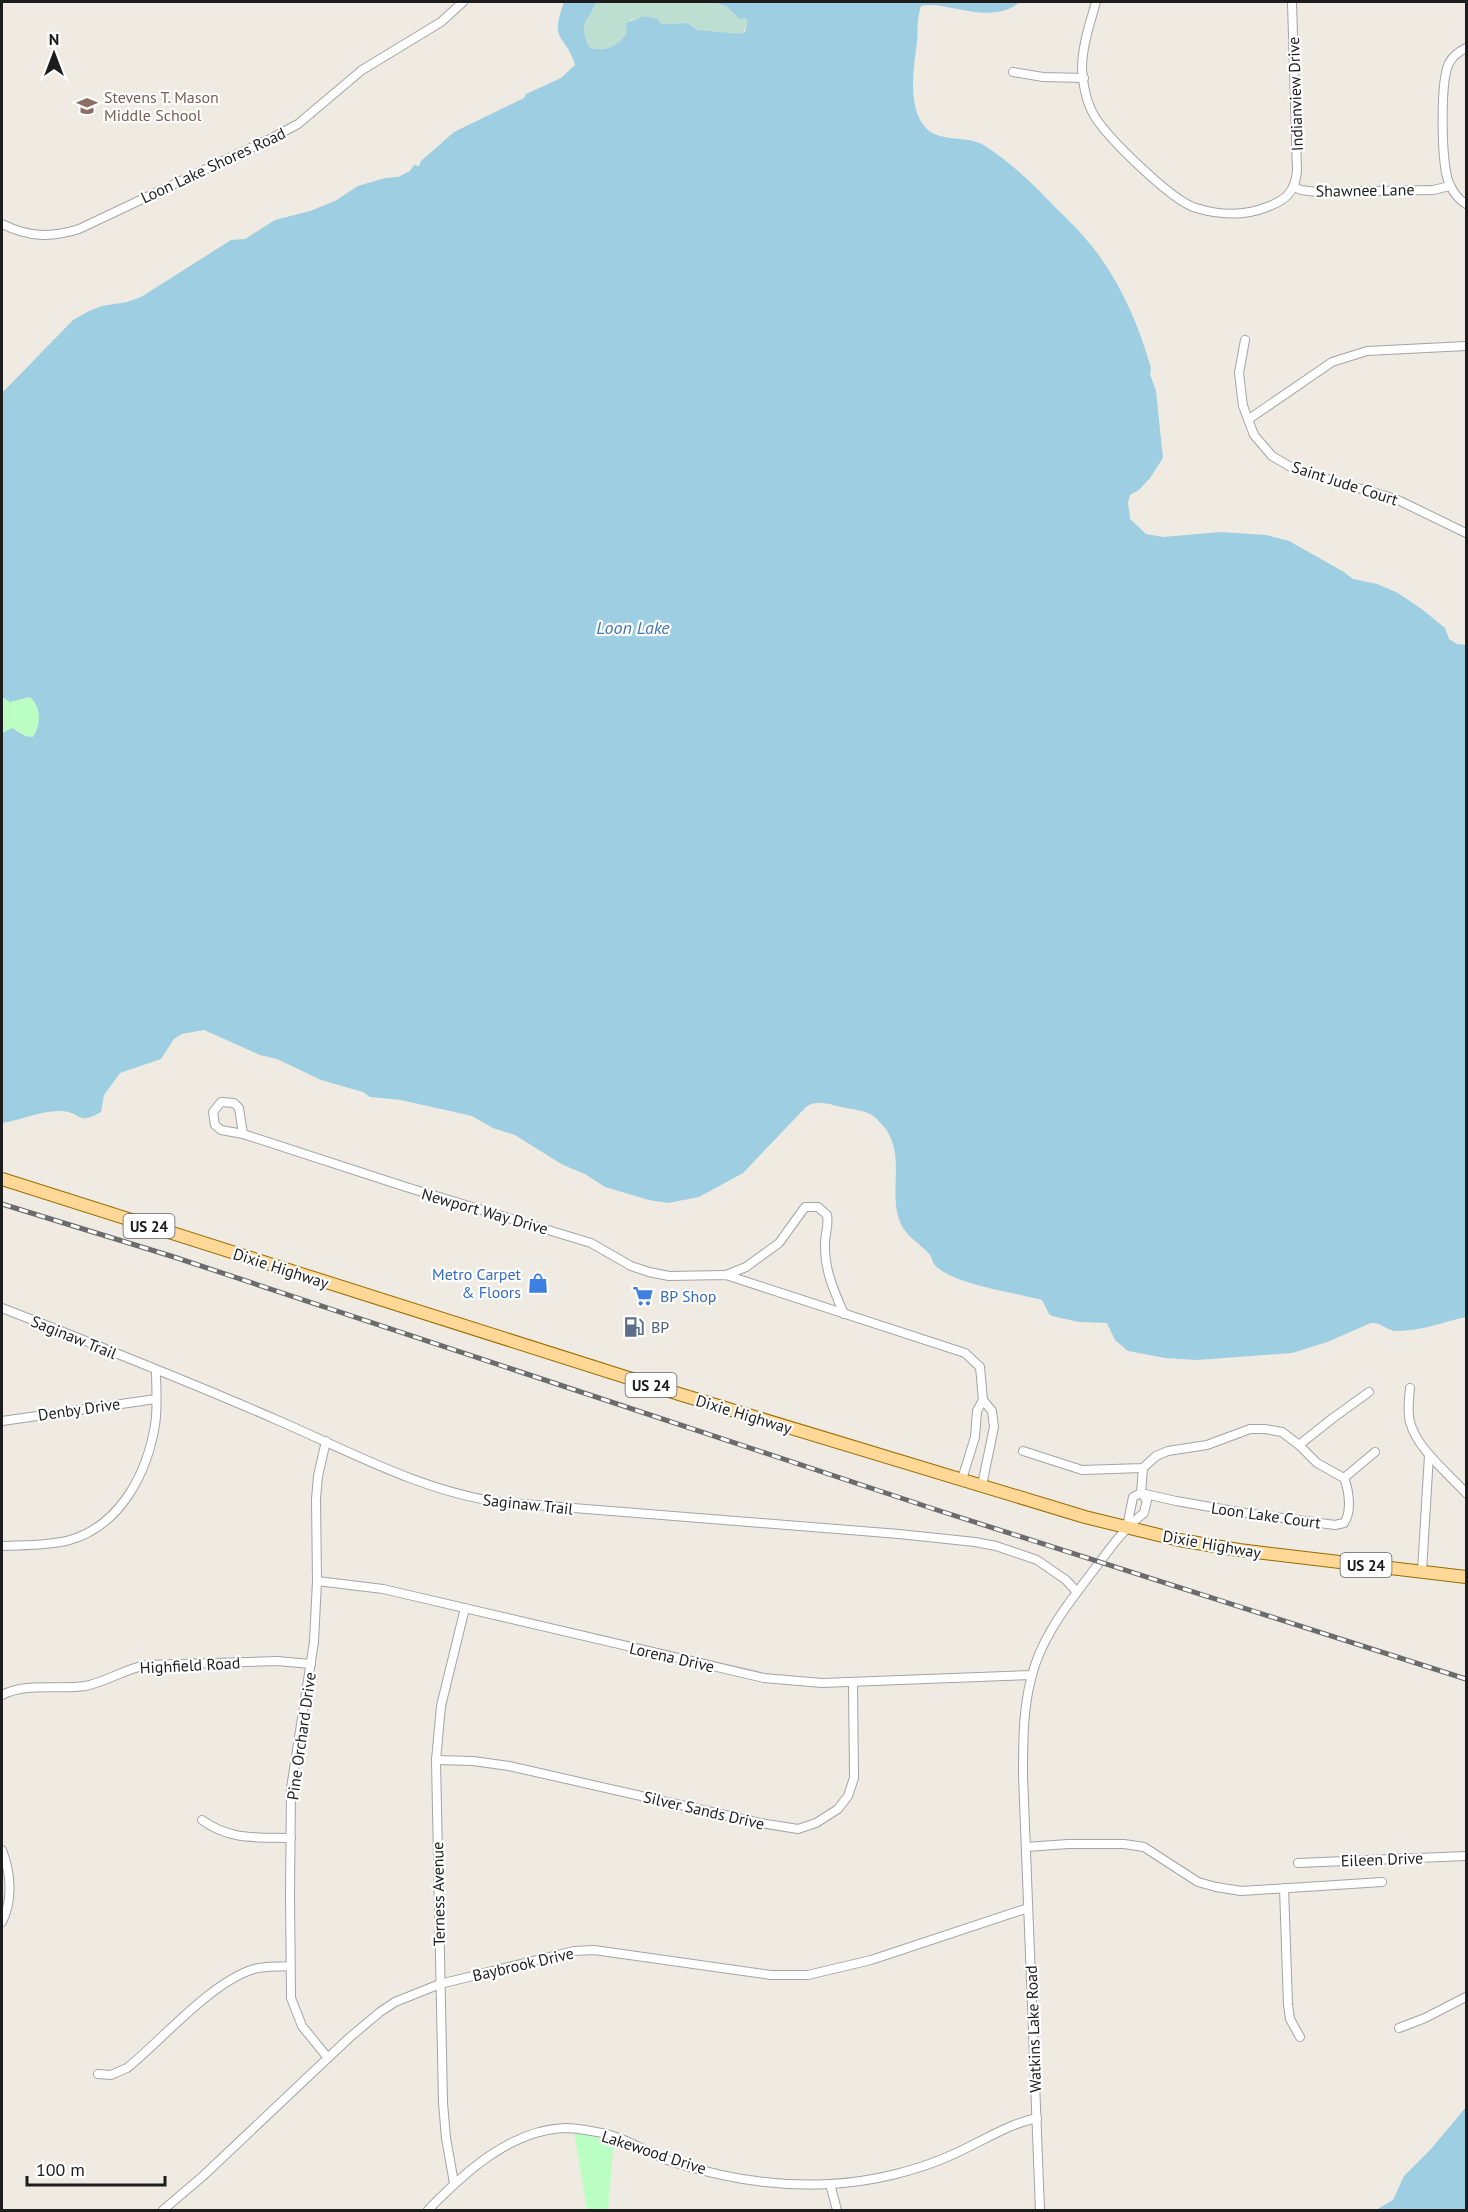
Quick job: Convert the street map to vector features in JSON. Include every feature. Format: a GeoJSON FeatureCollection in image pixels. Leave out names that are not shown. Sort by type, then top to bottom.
{"type":"FeatureCollection","features":[{"type":"Feature","properties":{"kind":"main road","name":"Dixie Highway"},"geometry":{"type":"LineString","coordinates":[[2,1179],[679,1394],[1085,1517],[1179,1540],[1239,1550],[1467,1577]]}},
{"type":"Feature","properties":{"kind":"street","name":"Loon Lake Shores Road"},"geometry":{"type":"LineString","coordinates":[[2,224],[32,235],[44,236],[79,229],[272,138],[298,124],[362,70],[441,22],[464,2]]}},
{"type":"Feature","properties":{"kind":"street","name":"Shawnee Lane"},"geometry":{"type":"LineString","coordinates":[[1096,2],[1085,44],[1082,69],[1089,103],[1095,117],[1121,148],[1153,178],[1193,207],[1221,214],[1261,209],[1286,199],[1294,187],[1317,192],[1433,190],[1450,186]]}},
{"type":"Feature","properties":{"kind":"street","name":"Indianview Drive"},"geometry":{"type":"LineString","coordinates":[[1292,2],[1297,171],[1294,187]]}},
{"type":"Feature","properties":{"kind":"street"},"geometry":{"type":"LineString","coordinates":[[1467,48],[1458,52],[1450,62],[1443,92],[1446,170],[1450,186],[1455,194],[1467,204]]}},
{"type":"Feature","properties":{"kind":"street"},"geometry":{"type":"LineString","coordinates":[[1013,72],[1043,77],[1084,78]]}},
{"type":"Feature","properties":{"kind":"street","name":"Saint Jude Court"},"geometry":{"type":"LineString","coordinates":[[1245,340],[1239,373],[1243,406],[1254,435],[1261,446],[1296,470],[1396,499],[1467,533]]}},
{"type":"Feature","properties":{"kind":"street"},"geometry":{"type":"LineString","coordinates":[[1249,419],[1332,362],[1367,351],[1467,346]]}},
{"type":"Feature","properties":{"kind":"street","name":"Newport Way Drive"},"geometry":{"type":"LineString","coordinates":[[243,1134],[448,1201],[574,1237],[591,1243],[631,1266],[669,1276],[726,1275],[746,1268],[779,1243],[805,1207],[818,1207],[827,1215],[826,1261],[830,1281],[844,1314]]}},
{"type":"Feature","properties":{"kind":"street","name":"Newport Way Drive"},"geometry":{"type":"LineString","coordinates":[[726,1275],[965,1353],[980,1367],[984,1400],[992,1411],[994,1427],[982,1485]]}},
{"type":"Feature","properties":{"kind":"street","name":"Saginaw Trail"},"geometry":{"type":"LineString","coordinates":[[2,1308],[224,1397],[439,1489],[475,1499],[899,1534],[996,1546],[1037,1560],[1066,1580],[1077,1592]]}},
{"type":"Feature","properties":{"kind":"street"},"geometry":{"type":"LineString","coordinates":[[2,1546],[70,1540],[90,1531],[119,1508],[136,1484],[146,1461],[155,1424],[156,1370]]}},
{"type":"Feature","properties":{"kind":"street"},"geometry":{"type":"LineString","coordinates":[[1410,1388],[1408,1412],[1410,1425],[1429,1455],[1467,1493]]}},
{"type":"Feature","properties":{"kind":"street"},"geometry":{"type":"LineString","coordinates":[[1299,1445],[1369,1392]]}},
{"type":"Feature","properties":{"kind":"street","name":"Denby Drive"},"geometry":{"type":"LineString","coordinates":[[2,1421],[156,1399]]}},
{"type":"Feature","properties":{"kind":"street","name":"Newport Way Drive"},"geometry":{"type":"LineString","coordinates":[[962,1479],[975,1437],[977,1411],[984,1400]]}},
{"type":"Feature","properties":{"kind":"street"},"geometry":{"type":"LineString","coordinates":[[1023,1451],[1082,1470],[1143,1468],[1156,1456],[1168,1451],[1207,1445],[1250,1430],[1265,1429],[1282,1432],[1317,1463],[1344,1478],[1375,1452]]}},
{"type":"Feature","properties":{"kind":"street","name":"Pine Orchard Drive"},"geometry":{"type":"LineString","coordinates":[[326,1441],[318,1476],[316,1499],[317,1581],[314,1642],[291,1788],[291,1998],[302,2026],[328,2058]]}},
{"type":"Feature","properties":{"kind":"street"},"geometry":{"type":"LineString","coordinates":[[1422,1571],[1429,1455]]}},
{"type":"Feature","properties":{"kind":"street","name":"Watkins Lake Road"},"geometry":{"type":"LineString","coordinates":[[1040,2211],[1023,1728],[1034,1666],[1049,1633],[1127,1527],[1144,1513],[1147,1500],[1141,1493],[1143,1468]]}},
{"type":"Feature","properties":{"kind":"street","name":"Loon Lake Court"},"geometry":{"type":"LineString","coordinates":[[1141,1493],[1245,1513],[1340,1525],[1347,1519],[1348,1514],[1344,1478]]}},
{"type":"Feature","properties":{"kind":"street","name":"Watkins Lake Road"},"geometry":{"type":"LineString","coordinates":[[1127,1527],[1133,1497],[1141,1493]]}},
{"type":"Feature","properties":{"kind":"street","name":"Lorena Drive"},"geometry":{"type":"LineString","coordinates":[[317,1581],[383,1589],[764,1678],[822,1683],[1032,1675]]}},
{"type":"Feature","properties":{"kind":"street","name":"Terness Avenue"},"geometry":{"type":"LineString","coordinates":[[454,2183],[446,2138],[440,1984],[436,1760],[441,1706],[465,1608]]}},
{"type":"Feature","properties":{"kind":"street","name":"Highfield Road"},"geometry":{"type":"LineString","coordinates":[[2,1695],[18,1689],[84,1686],[100,1682],[131,1668],[146,1665],[277,1661],[311,1664]]}},
{"type":"Feature","properties":{"kind":"street","name":"Silver Sands Drive"},"geometry":{"type":"LineString","coordinates":[[436,1760],[473,1761],[509,1766],[760,1823],[798,1829],[816,1823],[831,1814],[848,1796],[854,1778],[853,1682]]}},
{"type":"Feature","properties":{"kind":"street"},"geometry":{"type":"LineString","coordinates":[[202,1820],[223,1833],[291,1838]]}},
{"type":"Feature","properties":{"kind":"street"},"geometry":{"type":"LineString","coordinates":[[1026,1847],[1068,1844],[1124,1844],[1144,1847],[1198,1882],[1241,1891],[1382,1882]]}},
{"type":"Feature","properties":{"kind":"street"},"geometry":{"type":"LineString","coordinates":[[2,1850],[10,1893],[2,1922]]}},
{"type":"Feature","properties":{"kind":"street","name":"Eileen Drive"},"geometry":{"type":"LineString","coordinates":[[1298,1863],[1467,1856]]}},
{"type":"Feature","properties":{"kind":"street"},"geometry":{"type":"LineString","coordinates":[[1284,1888],[1288,2005],[1290,2019],[1300,2037]]}},
{"type":"Feature","properties":{"kind":"street","name":"Baybrook Drive"},"geometry":{"type":"LineString","coordinates":[[163,2211],[380,2012],[395,2002],[440,1984],[574,1951],[594,1950],[771,1975],[807,1975],[872,1960],[1028,1908]]}},
{"type":"Feature","properties":{"kind":"street"},"geometry":{"type":"LineString","coordinates":[[98,2074],[111,2075],[127,2068],[219,1986],[256,1969],[291,1966]]}},
{"type":"Feature","properties":{"kind":"street"},"geometry":{"type":"LineString","coordinates":[[1399,2028],[1425,2018],[1467,1996]]}},
{"type":"Feature","properties":{"kind":"street","name":"Lakewood Drive"},"geometry":{"type":"LineString","coordinates":[[428,2211],[454,2183],[506,2146],[527,2136],[566,2128],[602,2133],[628,2141],[673,2162],[726,2175],[765,2183],[830,2184],[872,2178],[932,2163],[1012,2126],[1037,2118]]}},
{"type":"Feature","properties":{"kind":"street"},"geometry":{"type":"LineString","coordinates":[[830,2184],[837,2211]]}},
{"type":"Feature","properties":{"kind":"green space"},"geometry":{"type":"Polygon","coordinates":[[[596,2],[715,2],[727,7],[737,18],[746,18],[747,25],[742,34],[721,34],[698,30],[687,23],[661,24],[658,20],[643,16],[630,20],[627,33],[619,43],[604,49],[594,48],[589,47],[584,28],[596,2]]]}},
{"type":"Feature","properties":{"kind":"green space"},"geometry":{"type":"Polygon","coordinates":[[[2,697],[10,702],[30,697],[34,701],[39,716],[38,727],[33,737],[25,736],[18,730],[2,733],[2,697]]]}},
{"type":"Feature","properties":{"kind":"green space"},"geometry":{"type":"Polygon","coordinates":[[[574,2132],[614,2141],[608,2210],[587,2210],[574,2132]]]}},
{"type":"Feature","properties":{"kind":"water","name":"Loon Lake"},"geometry":{"type":"Polygon","coordinates":[[[564,2],[596,2],[585,23],[584,32],[589,47],[606,49],[620,42],[627,33],[626,23],[643,16],[658,19],[661,24],[687,23],[697,30],[739,34],[745,32],[746,18],[739,19],[727,7],[715,2],[1020,2],[1008,9],[982,13],[942,6],[921,6],[913,74],[916,109],[919,119],[931,132],[978,142],[1020,173],[1085,238],[1117,283],[1140,333],[1151,368],[1150,374],[1156,391],[1163,458],[1150,478],[1139,490],[1130,495],[1128,502],[1130,519],[1146,534],[1163,537],[1221,532],[1266,535],[1289,541],[1353,579],[1377,584],[1398,593],[1445,628],[1449,639],[1457,644],[1466,645],[1466,1317],[1406,1331],[1393,1331],[1371,1323],[1327,1342],[1292,1353],[1197,1360],[1165,1358],[1128,1351],[1115,1340],[1107,1323],[1079,1322],[1052,1316],[1042,1300],[985,1287],[942,1271],[934,1264],[930,1255],[906,1232],[900,1222],[896,1198],[895,1151],[885,1128],[868,1113],[823,1103],[814,1103],[806,1107],[743,1173],[699,1197],[668,1203],[605,1187],[585,1174],[563,1165],[515,1135],[493,1128],[472,1116],[401,1100],[370,1097],[363,1092],[321,1080],[277,1059],[260,1055],[204,1030],[182,1034],[174,1039],[161,1059],[120,1073],[104,1095],[101,1112],[93,1116],[83,1118],[68,1112],[54,1111],[2,1123],[2,733],[12,728],[25,736],[33,737],[38,727],[39,716],[37,706],[30,697],[10,702],[2,697],[2,393],[73,320],[102,306],[141,297],[231,240],[245,239],[275,220],[310,211],[335,201],[358,186],[385,178],[398,177],[410,171],[414,165],[419,166],[421,161],[454,132],[561,78],[575,65],[558,32],[564,2]]]}},
{"type":"Feature","properties":{"kind":"water"},"geometry":{"type":"Polygon","coordinates":[[[1466,2107],[1466,2210],[1376,2210],[1393,2200],[1404,2176],[1431,2149],[1466,2107]]]}},
{"type":"Feature","properties":{"kind":"railway"},"geometry":{"type":"LineString","coordinates":[[2,1204],[171,1256],[937,1510],[1466,1679]]}},
{"type":"Feature","properties":{"kind":"place","name":"Stevens T. Mason Middle School"},"geometry":{"type":"Point","coordinates":[87,106]}},
{"type":"Feature","properties":{"kind":"place","name":"Metro Carpet & Floors"},"geometry":{"type":"Point","coordinates":[538,1283]}},
{"type":"Feature","properties":{"kind":"place","name":"BP Shop"},"geometry":{"type":"Point","coordinates":[643,1296]}},
{"type":"Feature","properties":{"kind":"place","name":"BP"},"geometry":{"type":"Point","coordinates":[634,1327]}}]}
